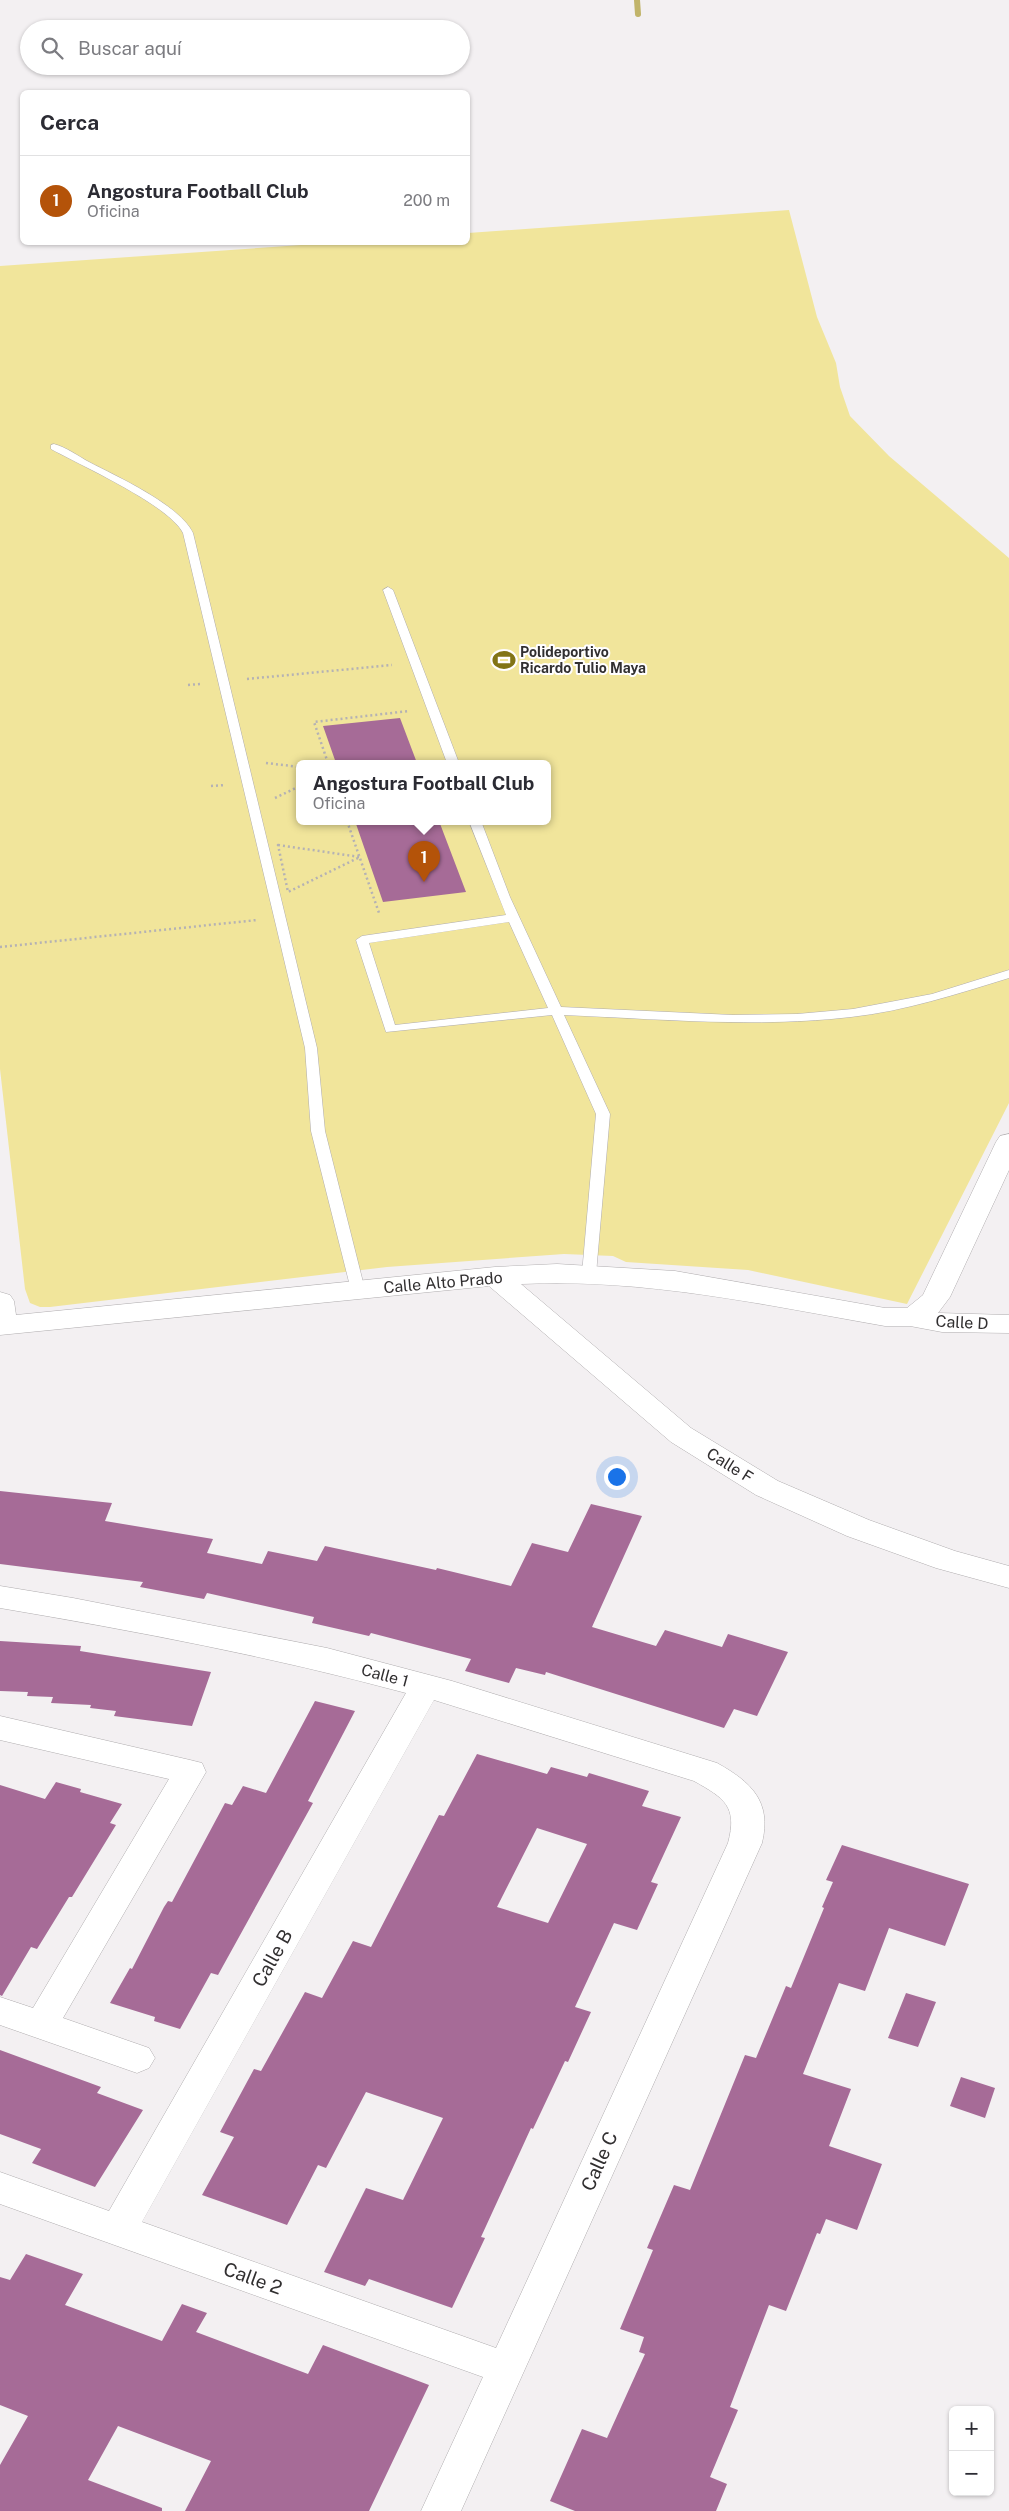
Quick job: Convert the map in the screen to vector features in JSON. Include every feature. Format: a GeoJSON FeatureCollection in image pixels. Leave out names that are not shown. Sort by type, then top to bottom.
{"type":"FeatureCollection","features":[{"type":"Feature","properties":{"kind":"street"},"geometry":{"type":"LineString","coordinates":[[914,1318],[924,1313],[936,1297],[1009,1142]]}},
{"type":"Feature","properties":{"kind":"street","name":"Calle Alto Prado"},"geometry":{"type":"LineString","coordinates":[[1,1318],[358,1290],[495,1276],[590,1274],[675,1280],[885,1317]]}},
{"type":"Feature","properties":{"kind":"street","name":"Calle F"},"geometry":{"type":"LineString","coordinates":[[495,1276],[681,1435],[767,1488],[858,1528],[947,1560],[1009,1577]]}},
{"type":"Feature","properties":{"kind":"street","name":"Calle D"},"geometry":{"type":"LineString","coordinates":[[885,1317],[914,1318],[942,1323],[1009,1324]]}},
{"type":"Feature","properties":{"kind":"street","name":"Calle 1"},"geometry":{"type":"LineString","coordinates":[[0,1597],[82,1611],[327,1660],[426,1686],[705,1772],[736,1791],[748,1810]]}},
{"type":"Feature","properties":{"kind":"street","name":"Calle B"},"geometry":{"type":"LineString","coordinates":[[118,2230],[426,1686]]}},
{"type":"Feature","properties":{"kind":"street"},"geometry":{"type":"LineString","coordinates":[[0,1728],[190,1772],[41,2025]]}},
{"type":"Feature","properties":{"kind":"street","name":"Calle C"},"geometry":{"type":"LineString","coordinates":[[441,2511],[745,1843],[750,1820],[748,1810]]}},
{"type":"Feature","properties":{"kind":"street"},"geometry":{"type":"LineString","coordinates":[[0,2010],[137,2058]]}},
{"type":"Feature","properties":{"kind":"street","name":"Calle 2"},"geometry":{"type":"LineString","coordinates":[[0,2188],[505,2368]]}},
{"type":"Feature","properties":{"kind":"lane"},"geometry":{"type":"LineString","coordinates":[[54,447],[155,504],[175,518],[186,530],[312,1048],[318,1131],[358,1290]]}},
{"type":"Feature","properties":{"kind":"lane"},"geometry":{"type":"LineString","coordinates":[[388,590],[452,760]]}},
{"type":"Feature","properties":{"kind":"lane"},"geometry":{"type":"LineString","coordinates":[[477,825],[513,918],[603,1114],[590,1274]]}},
{"type":"Feature","properties":{"kind":"lane"},"geometry":{"type":"LineString","coordinates":[[513,918],[362,940],[390,1030],[556,1011],[733,1019],[853,1013],[934,996],[1009,974]]}},
{"type":"Feature","properties":{"kind":"path"},"geometry":{"type":"LineString","coordinates":[[188,685],[415,662]]}},
{"type":"Feature","properties":{"kind":"path"},"geometry":{"type":"LineString","coordinates":[[327,760],[314,722],[432,709]]}},
{"type":"Feature","properties":{"kind":"path"},"geometry":{"type":"LineString","coordinates":[[259,762],[296,767]]}},
{"type":"Feature","properties":{"kind":"path"},"geometry":{"type":"LineString","coordinates":[[268,802],[296,788]]}},
{"type":"Feature","properties":{"kind":"path"},"geometry":{"type":"LineString","coordinates":[[349,825],[379,913],[388,912]]}},
{"type":"Feature","properties":{"kind":"path"},"geometry":{"type":"LineString","coordinates":[[278,845],[360,857]]}},
{"type":"Feature","properties":{"kind":"path"},"geometry":{"type":"LineString","coordinates":[[288,892],[360,857]]}},
{"type":"Feature","properties":{"kind":"path"},"geometry":{"type":"LineString","coordinates":[[0,947],[280,918]]}},
{"type":"Feature","properties":{"kind":"shaded area","name":"Polideportivo Ricardo Tulio Maya"},"geometry":{"type":"Polygon","coordinates":[[[789,210],[817,317],[836,363],[840,387],[850,416],[889,456],[1009,558],[1009,1103],[907,1304],[748,1270],[626,1262],[613,1256],[564,1254],[387,1267],[50,1307],[40,1307],[30,1303],[25,1289],[0,1069],[0,266],[301,245],[470,245],[470,233],[789,210]]]}},
{"type":"Feature","properties":{"kind":"building"},"geometry":{"type":"Polygon","coordinates":[[[400,718],[416,760],[335,760],[323,726],[400,718]]]}},
{"type":"Feature","properties":{"kind":"building"},"geometry":{"type":"Polygon","coordinates":[[[356,825],[441,825],[466,892],[383,902],[356,825]]]}},
{"type":"Feature","properties":{"kind":"building"},"geometry":{"type":"Polygon","coordinates":[[[0,1491],[112,1503],[105,1521],[213,1539],[207,1553],[262,1564],[268,1551],[317,1561],[325,1546],[436,1570],[437,1568],[511,1586],[532,1543],[568,1552],[591,1504],[642,1516],[592,1627],[656,1646],[665,1630],[722,1647],[728,1634],[788,1652],[757,1716],[734,1709],[724,1728],[546,1672],[545,1675],[516,1668],[509,1683],[465,1671],[471,1659],[371,1633],[369,1636],[312,1623],[314,1617],[207,1593],[204,1599],[140,1587],[143,1582],[0,1564],[0,1491]]]}},
{"type":"Feature","properties":{"kind":"building"},"geometry":{"type":"Polygon","coordinates":[[[0,1641],[81,1646],[80,1651],[211,1672],[192,1726],[114,1716],[116,1711],[90,1708],[91,1705],[51,1703],[53,1697],[27,1696],[28,1692],[0,1691],[0,1641]]]}},
{"type":"Feature","properties":{"kind":"building"},"geometry":{"type":"Polygon","coordinates":[[[315,1701],[355,1711],[308,1801],[313,1803],[218,1975],[211,1973],[180,2029],[154,2021],[155,2017],[110,2003],[130,1968],[132,1969],[164,1907],[168,1901],[172,1902],[225,1803],[232,1805],[243,1786],[266,1793],[315,1701]]]}},
{"type":"Feature","properties":{"kind":"building"},"geometry":{"type":"Polygon","coordinates":[[[477,1754],[547,1774],[551,1767],[587,1777],[589,1773],[649,1791],[642,1806],[681,1817],[651,1882],[658,1884],[637,1930],[614,1923],[575,2007],[591,2012],[568,2062],[565,2061],[533,2129],[531,2128],[481,2237],[485,2238],[452,2308],[369,2279],[365,2286],[324,2272],[366,2188],[403,2200],[443,2118],[366,2092],[326,2168],[318,2165],[287,2225],[202,2195],[234,2137],[220,2132],[254,2069],[261,2071],[305,1992],[322,1998],[353,1941],[371,1947],[439,1815],[444,1816],[477,1754]],[[537,1828],[497,1907],[548,1923],[587,1844],[537,1828]]]}},
{"type":"Feature","properties":{"kind":"building"},"geometry":{"type":"Polygon","coordinates":[[[56,1782],[81,1789],[80,1792],[122,1804],[110,1823],[116,1825],[72,1897],[69,1897],[37,1949],[31,1947],[2,1996],[0,1995],[0,1785],[45,1799],[56,1782]]]}},
{"type":"Feature","properties":{"kind":"building"},"geometry":{"type":"Polygon","coordinates":[[[842,1845],[969,1884],[945,1946],[889,1928],[865,1991],[839,1983],[803,2074],[851,2089],[829,2146],[882,2164],[857,2230],[826,2219],[820,2234],[817,2233],[786,2311],[769,2305],[730,2407],[738,2410],[710,2477],[727,2484],[716,2511],[575,2511],[550,2501],[582,2429],[607,2438],[645,2354],[639,2352],[644,2337],[620,2329],[653,2250],[647,2248],[674,2185],[690,2190],[745,2055],[756,2058],[786,1986],[791,1988],[824,1908],[822,1907],[833,1882],[826,1880],[842,1845]]]}},
{"type":"Feature","properties":{"kind":"building"},"geometry":{"type":"Polygon","coordinates":[[[906,1993],[936,2002],[918,2047],[888,2038],[906,1993]]]}},
{"type":"Feature","properties":{"kind":"building"},"geometry":{"type":"Polygon","coordinates":[[[0,2050],[101,2087],[97,2093],[143,2110],[95,2187],[32,2163],[41,2149],[0,2134],[0,2050]]]}},
{"type":"Feature","properties":{"kind":"building"},"geometry":{"type":"Polygon","coordinates":[[[961,2077],[995,2088],[985,2118],[950,2106],[961,2077]]]}},
{"type":"Feature","properties":{"kind":"building"},"geometry":{"type":"Polygon","coordinates":[[[26,2254],[83,2274],[65,2305],[162,2341],[182,2304],[207,2313],[196,2332],[308,2374],[323,2345],[429,2385],[369,2511],[185,2511],[211,2461],[118,2426],[88,2480],[162,2508],[162,2511],[0,2511],[0,2465],[28,2416],[0,2405],[0,2277],[10,2280],[26,2254]]]}},
{"type":"Feature","properties":{"kind":"waterway"},"geometry":{"type":"LineString","coordinates":[[637,0],[638,14]]}},
{"type":"Feature","properties":{"kind":"place","name":"Polideportivo Ricardo Tulio Maya"},"geometry":{"type":"Point","coordinates":[504,660]}},
{"type":"Feature","properties":{"kind":"place","name":"Angostura Football Club"},"geometry":{"type":"Point","coordinates":[424,882]}}]}
